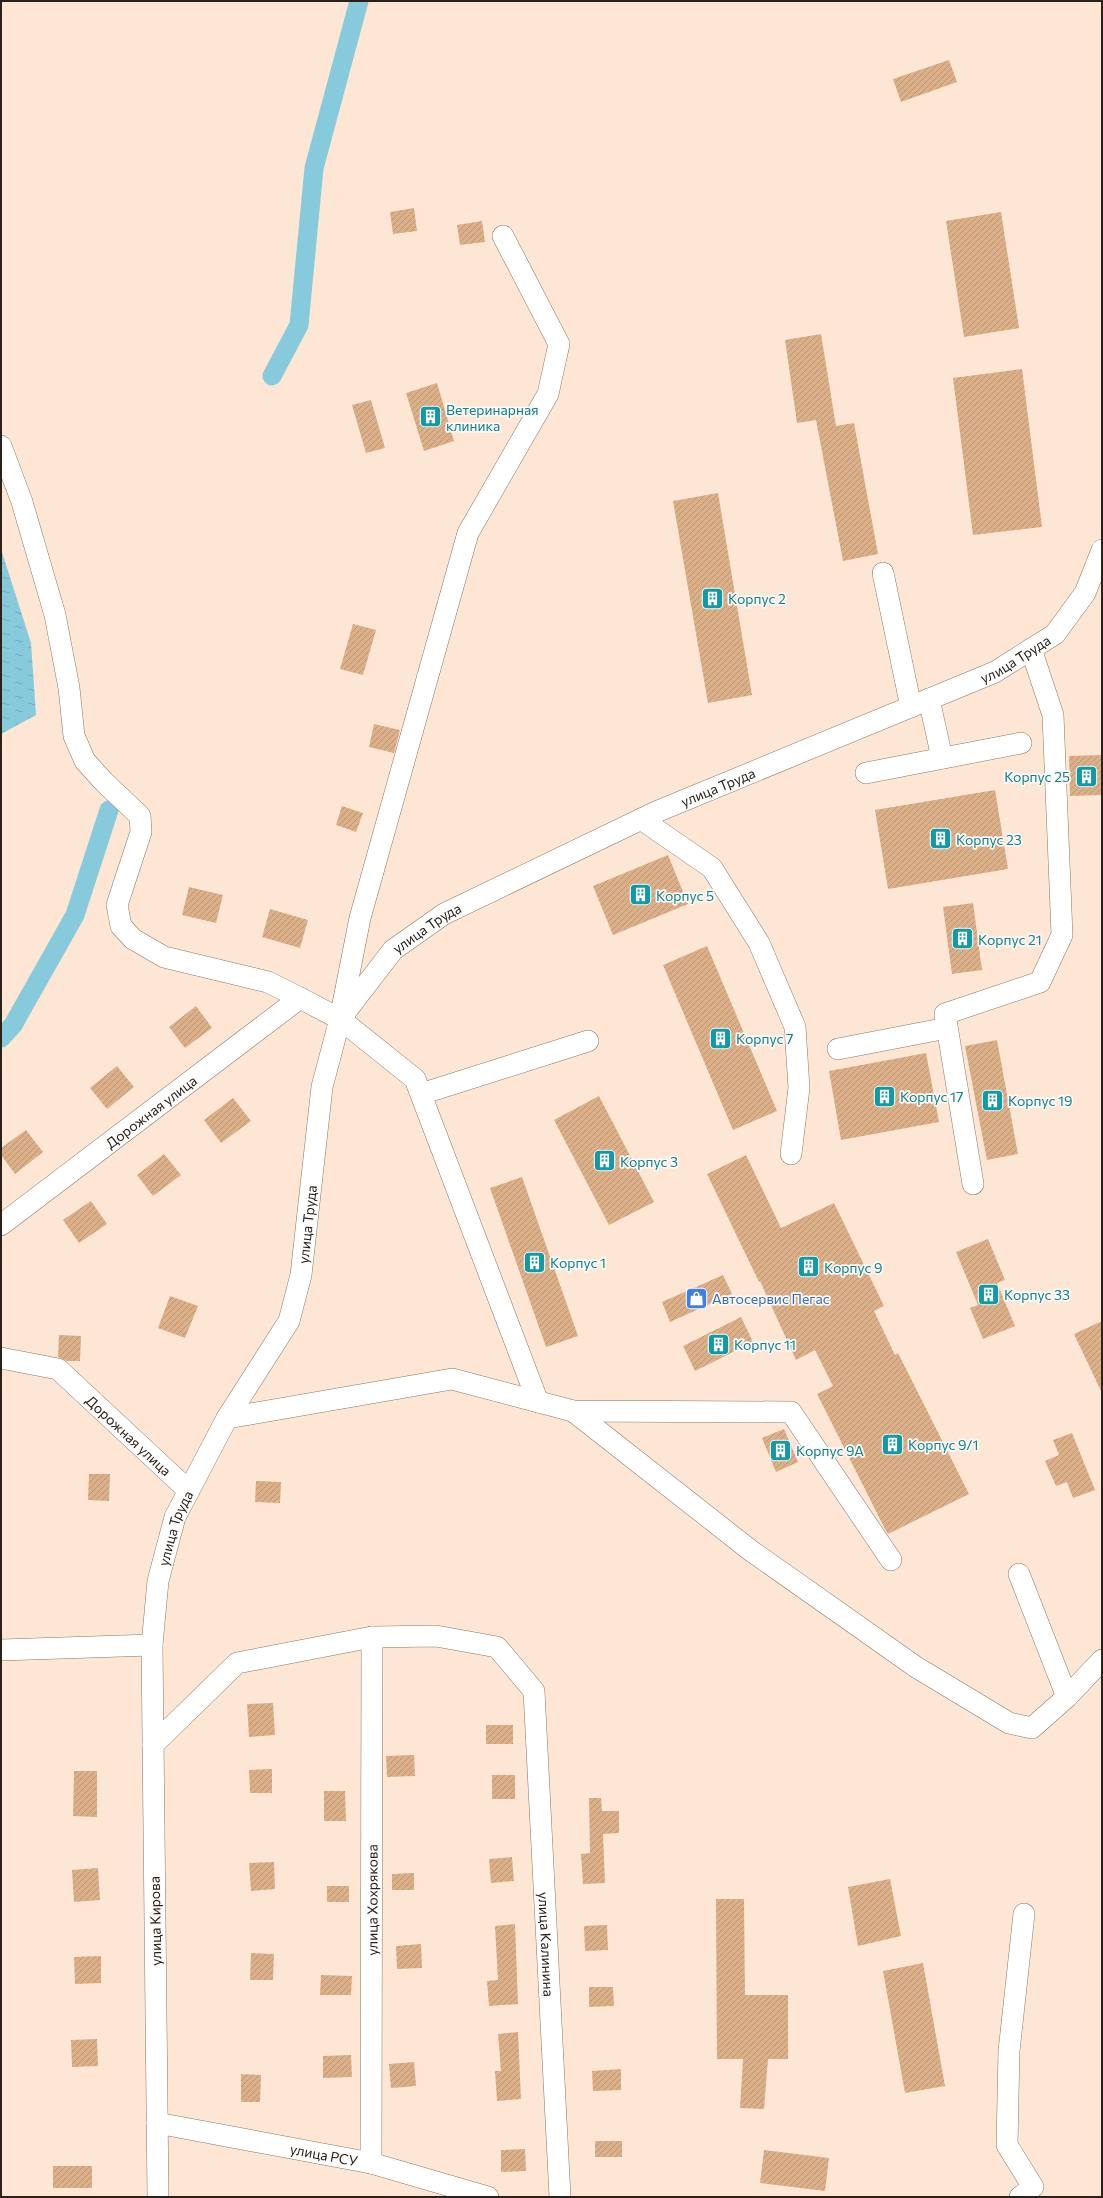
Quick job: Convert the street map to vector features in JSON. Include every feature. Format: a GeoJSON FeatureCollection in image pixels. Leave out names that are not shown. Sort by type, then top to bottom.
{"type":"FeatureCollection","features":[{"type":"Feature","properties":{"kind":"street"},"geometry":{"type":"LineString","coordinates":[[340,1019],[360,918],[468,533],[548,394],[559,344],[503,236]]}},
{"type":"Feature","properties":{"kind":"street"},"geometry":{"type":"LineString","coordinates":[[1,446],[22,502],[55,615],[69,688],[74,736],[85,761],[104,782],[140,816],[141,832],[117,905],[121,926],[133,939],[164,957],[268,982],[300,998],[340,1019],[415,1079],[538,1402]]}},
{"type":"Feature","properties":{"kind":"street","name":"улица Труда"},"geometry":{"type":"LineString","coordinates":[[152,1645],[158,1581],[175,1517],[227,1418],[289,1322],[301,1275],[322,1087],[340,1019],[393,950],[444,914],[641,819],[995,672],[1055,634],[1085,593],[1102,550]]}},
{"type":"Feature","properties":{"kind":"street"},"geometry":{"type":"LineString","coordinates":[[883,573],[920,703],[942,758]]}},
{"type":"Feature","properties":{"kind":"street"},"geometry":{"type":"LineString","coordinates":[[973,1184],[944,1014],[1040,982],[1062,935],[1053,715],[1031,650]]}},
{"type":"Feature","properties":{"kind":"street"},"geometry":{"type":"LineString","coordinates":[[866,773],[1021,743]]}},
{"type":"Feature","properties":{"kind":"street"},"geometry":{"type":"LineString","coordinates":[[641,819],[712,868],[759,943],[795,1027],[799,1088],[791,1154]]}},
{"type":"Feature","properties":{"kind":"street","name":"Дорожная улица"},"geometry":{"type":"LineString","coordinates":[[1,1224],[300,998]]}},
{"type":"Feature","properties":{"kind":"street"},"geometry":{"type":"LineString","coordinates":[[838,1048],[947,1028]]}},
{"type":"Feature","properties":{"kind":"street"},"geometry":{"type":"LineString","coordinates":[[421,1094],[588,1042]]}},
{"type":"Feature","properties":{"kind":"street","name":"Дорожная улица"},"geometry":{"type":"LineString","coordinates":[[1,1358],[58,1369],[189,1491]]}},
{"type":"Feature","properties":{"kind":"street"},"geometry":{"type":"LineString","coordinates":[[227,1418],[452,1379],[573,1411],[791,1412],[891,1560]]}},
{"type":"Feature","properties":{"kind":"street"},"geometry":{"type":"LineString","coordinates":[[573,1411],[763,1559],[916,1668],[1009,1723],[1032,1728],[1067,1697],[1102,1660]]}},
{"type":"Feature","properties":{"kind":"street"},"geometry":{"type":"LineString","coordinates":[[1019,1574],[1067,1697]]}},
{"type":"Feature","properties":{"kind":"street","name":"улица Калинина"},"geometry":{"type":"LineString","coordinates":[[372,1637],[436,1636],[497,1647],[534,1691],[560,2197]]}},
{"type":"Feature","properties":{"kind":"street"},"geometry":{"type":"LineString","coordinates":[[153,1745],[237,1663],[372,1637]]}},
{"type":"Feature","properties":{"kind":"street","name":"улица Хохрякова"},"geometry":{"type":"LineString","coordinates":[[372,1637],[372,2163]]}},
{"type":"Feature","properties":{"kind":"street"},"geometry":{"type":"LineString","coordinates":[[1,1650],[152,1645]]}},
{"type":"Feature","properties":{"kind":"street","name":"улица Кирова"},"geometry":{"type":"LineString","coordinates":[[152,1645],[158,2197]]}},
{"type":"Feature","properties":{"kind":"street"},"geometry":{"type":"LineString","coordinates":[[1020,2197],[1033,2187],[1007,2145],[1007,2137],[1009,2051],[1024,1914]]}},
{"type":"Feature","properties":{"kind":"street","name":"улица РСУ"},"geometry":{"type":"LineString","coordinates":[[157,2123],[372,2163],[488,2197]]}},
{"type":"Feature","properties":{"kind":"water"},"geometry":{"type":"Polygon","coordinates":[[[1,549],[31,643],[36,715],[1,734],[1,549]]]}},
{"type":"Feature","properties":{"kind":"building"},"geometry":{"type":"Polygon","coordinates":[[[949,60],[957,82],[901,102],[893,79],[949,60]]]}},
{"type":"Feature","properties":{"kind":"building"},"geometry":{"type":"Polygon","coordinates":[[[414,208],[417,231],[393,234],[390,212],[414,208]]]}},
{"type":"Feature","properties":{"kind":"building"},"geometry":{"type":"Polygon","coordinates":[[[1001,212],[1019,328],[964,337],[946,221],[1001,212]]]}},
{"type":"Feature","properties":{"kind":"building"},"geometry":{"type":"Polygon","coordinates":[[[482,221],[485,242],[460,245],[457,225],[482,221]]]}},
{"type":"Feature","properties":{"kind":"building"},"geometry":{"type":"Polygon","coordinates":[[[821,334],[836,426],[854,423],[878,554],[843,561],[816,420],[797,423],[785,340],[821,334]]]}},
{"type":"Feature","properties":{"kind":"building"},"geometry":{"type":"Polygon","coordinates":[[[1022,369],[1042,527],[973,535],[953,378],[1022,369]]]}},
{"type":"Feature","properties":{"kind":"building","name":"Ветеринарная клиника"},"geometry":{"type":"Polygon","coordinates":[[[437,383],[454,441],[424,451],[406,393],[437,383]]]}},
{"type":"Feature","properties":{"kind":"building"},"geometry":{"type":"Polygon","coordinates":[[[371,400],[385,448],[366,453],[352,405],[371,400]]]}},
{"type":"Feature","properties":{"kind":"building","name":"Корпус 2"},"geometry":{"type":"Polygon","coordinates":[[[718,493],[752,695],[708,703],[673,501],[718,493]]]}},
{"type":"Feature","properties":{"kind":"building"},"geometry":{"type":"Polygon","coordinates":[[[353,624],[376,630],[363,675],[340,669],[353,624]]]}},
{"type":"Feature","properties":{"kind":"building"},"geometry":{"type":"Polygon","coordinates":[[[374,724],[400,730],[394,753],[369,747],[374,724]]]}},
{"type":"Feature","properties":{"kind":"building","name":"Корпус 25"},"geometry":{"type":"Polygon","coordinates":[[[1102,755],[1102,795],[1070,796],[1069,756],[1102,755]]]}},
{"type":"Feature","properties":{"kind":"building","name":"Корпус 23"},"geometry":{"type":"Polygon","coordinates":[[[995,790],[1008,869],[888,889],[875,810],[995,790]]]}},
{"type":"Feature","properties":{"kind":"building"},"geometry":{"type":"Polygon","coordinates":[[[342,806],[363,813],[356,832],[336,825],[342,806]]]}},
{"type":"Feature","properties":{"kind":"building","name":"Корпус 5"},"geometry":{"type":"Polygon","coordinates":[[[668,855],[688,904],[613,935],[593,886],[668,855]]]}},
{"type":"Feature","properties":{"kind":"building"},"geometry":{"type":"Polygon","coordinates":[[[189,887],[223,895],[216,923],[182,915],[189,887]]]}},
{"type":"Feature","properties":{"kind":"building","name":"Корпус 21"},"geometry":{"type":"Polygon","coordinates":[[[973,903],[982,970],[952,974],[943,907],[973,903]]]}},
{"type":"Feature","properties":{"kind":"building"},"geometry":{"type":"Polygon","coordinates":[[[270,909],[308,920],[300,948],[262,937],[270,909]]]}},
{"type":"Feature","properties":{"kind":"building","name":"Корпус 7"},"geometry":{"type":"Polygon","coordinates":[[[707,946],[777,1111],[733,1130],[663,965],[707,946]]]}},
{"type":"Feature","properties":{"kind":"building"},"geometry":{"type":"Polygon","coordinates":[[[196,1006],[212,1028],[185,1048],[169,1027],[196,1006]]]}},
{"type":"Feature","properties":{"kind":"building","name":"Корпус 19"},"geometry":{"type":"Polygon","coordinates":[[[997,1040],[1018,1154],[987,1160],[965,1046],[997,1040]]]}},
{"type":"Feature","properties":{"kind":"building","name":"Корпус 17"},"geometry":{"type":"Polygon","coordinates":[[[926,1053],[939,1122],[841,1140],[829,1071],[926,1053]]]}},
{"type":"Feature","properties":{"kind":"building"},"geometry":{"type":"Polygon","coordinates":[[[117,1066],[134,1087],[107,1109],[90,1088],[117,1066]]]}},
{"type":"Feature","properties":{"kind":"building","name":"Корпус 3"},"geometry":{"type":"Polygon","coordinates":[[[599,1096],[654,1202],[609,1225],[554,1120],[599,1096]]]}},
{"type":"Feature","properties":{"kind":"building"},"geometry":{"type":"Polygon","coordinates":[[[233,1098],[251,1121],[221,1143],[204,1120],[233,1098]]]}},
{"type":"Feature","properties":{"kind":"building"},"geometry":{"type":"Polygon","coordinates":[[[26,1130],[43,1152],[15,1174],[1,1155],[1,1148],[26,1130]]]}},
{"type":"Feature","properties":{"kind":"building"},"geometry":{"type":"Polygon","coordinates":[[[164,1154],[181,1175],[153,1196],[137,1175],[164,1154]]]}},
{"type":"Feature","properties":{"kind":"building"},"geometry":{"type":"Polygon","coordinates":[[[746,1155],[781,1228],[834,1203],[884,1306],[874,1311],[895,1355],[898,1353],[969,1494],[888,1534],[817,1394],[833,1386],[815,1350],[796,1360],[760,1281],[759,1282],[707,1174],[746,1155]]]}},
{"type":"Feature","properties":{"kind":"building","name":"Корпус 1"},"geometry":{"type":"Polygon","coordinates":[[[522,1177],[578,1336],[546,1347],[490,1188],[522,1177]]]}},
{"type":"Feature","properties":{"kind":"building"},"geometry":{"type":"Polygon","coordinates":[[[91,1201],[107,1224],[79,1243],[63,1220],[91,1201]]]}},
{"type":"Feature","properties":{"kind":"building","name":"Корпус 33"},"geometry":{"type":"Polygon","coordinates":[[[988,1239],[1005,1280],[997,1283],[1015,1326],[983,1339],[970,1308],[978,1305],[956,1252],[988,1239]]]}},
{"type":"Feature","properties":{"kind":"building","name":"Автосервис Пегас"},"geometry":{"type":"Polygon","coordinates":[[[723,1275],[732,1294],[670,1322],[662,1302],[723,1275]]]}},
{"type":"Feature","properties":{"kind":"building"},"geometry":{"type":"Polygon","coordinates":[[[170,1296],[198,1306],[185,1338],[158,1328],[170,1296]]]}},
{"type":"Feature","properties":{"kind":"building","name":"Корпус 11"},"geometry":{"type":"Polygon","coordinates":[[[741,1317],[753,1342],[695,1371],[683,1346],[741,1317]]]}},
{"type":"Feature","properties":{"kind":"building"},"geometry":{"type":"Polygon","coordinates":[[[1102,1321],[1102,1393],[1074,1334],[1102,1321]]]}},
{"type":"Feature","properties":{"kind":"building"},"geometry":{"type":"Polygon","coordinates":[[[59,1335],[81,1336],[80,1361],[67,1361],[58,1357],[59,1335]]]}},
{"type":"Feature","properties":{"kind":"building","name":"Корпус 9А"},"geometry":{"type":"Polygon","coordinates":[[[784,1429],[798,1462],[776,1472],[762,1438],[784,1429]]]}},
{"type":"Feature","properties":{"kind":"building"},"geometry":{"type":"Polygon","coordinates":[[[1072,1433],[1095,1490],[1073,1498],[1067,1482],[1056,1486],[1045,1461],[1059,1455],[1053,1440],[1072,1433]]]}},
{"type":"Feature","properties":{"kind":"building"},"geometry":{"type":"Polygon","coordinates":[[[89,1474],[110,1474],[109,1501],[88,1500],[89,1474]]]}},
{"type":"Feature","properties":{"kind":"building"},"geometry":{"type":"Polygon","coordinates":[[[256,1481],[281,1482],[280,1503],[255,1502],[256,1481]]]}},
{"type":"Feature","properties":{"kind":"building"},"geometry":{"type":"Polygon","coordinates":[[[273,1703],[275,1735],[249,1737],[247,1704],[273,1703]]]}},
{"type":"Feature","properties":{"kind":"building"},"geometry":{"type":"Polygon","coordinates":[[[486,1725],[513,1725],[513,1744],[486,1744],[486,1725]]]}},
{"type":"Feature","properties":{"kind":"building"},"geometry":{"type":"Polygon","coordinates":[[[414,1755],[415,1776],[387,1777],[386,1756],[414,1755]]]}},
{"type":"Feature","properties":{"kind":"building"},"geometry":{"type":"Polygon","coordinates":[[[272,1769],[272,1793],[250,1793],[249,1770],[272,1769]]]}},
{"type":"Feature","properties":{"kind":"building"},"geometry":{"type":"Polygon","coordinates":[[[74,1771],[97,1771],[97,1817],[73,1816],[74,1771]]]}},
{"type":"Feature","properties":{"kind":"building"},"geometry":{"type":"Polygon","coordinates":[[[492,1775],[515,1775],[515,1799],[492,1799],[492,1775]]]}},
{"type":"Feature","properties":{"kind":"building"},"geometry":{"type":"Polygon","coordinates":[[[324,1791],[345,1791],[346,1821],[324,1821],[324,1791]]]}},
{"type":"Feature","properties":{"kind":"building"},"geometry":{"type":"Polygon","coordinates":[[[589,1798],[601,1798],[602,1811],[619,1811],[619,1833],[603,1834],[605,1883],[583,1884],[581,1854],[590,1853],[589,1798]]]}},
{"type":"Feature","properties":{"kind":"building"},"geometry":{"type":"Polygon","coordinates":[[[512,1857],[514,1881],[491,1883],[489,1859],[512,1857]]]}},
{"type":"Feature","properties":{"kind":"building"},"geometry":{"type":"Polygon","coordinates":[[[274,1862],[275,1889],[251,1891],[249,1863],[274,1862]]]}},
{"type":"Feature","properties":{"kind":"building"},"geometry":{"type":"Polygon","coordinates":[[[98,1868],[100,1900],[74,1902],[72,1870],[98,1868]]]}},
{"type":"Feature","properties":{"kind":"building"},"geometry":{"type":"Polygon","coordinates":[[[414,1873],[414,1890],[392,1890],[392,1874],[414,1873]]]}},
{"type":"Feature","properties":{"kind":"building"},"geometry":{"type":"Polygon","coordinates":[[[890,1879],[901,1936],[858,1946],[848,1887],[890,1879]]]}},
{"type":"Feature","properties":{"kind":"building"},"geometry":{"type":"Polygon","coordinates":[[[327,1886],[349,1886],[349,1902],[327,1902],[327,1886]]]}},
{"type":"Feature","properties":{"kind":"building"},"geometry":{"type":"Polygon","coordinates":[[[716,1899],[744,1899],[745,1995],[788,1995],[788,2059],[768,2059],[764,2109],[740,2108],[743,2059],[717,2059],[716,1899]]]}},
{"type":"Feature","properties":{"kind":"building"},"geometry":{"type":"Polygon","coordinates":[[[515,1924],[518,2004],[489,2006],[487,1981],[498,1980],[495,1926],[515,1924]]]}},
{"type":"Feature","properties":{"kind":"building"},"geometry":{"type":"Polygon","coordinates":[[[607,1925],[608,1950],[585,1951],[584,1926],[607,1925]]]}},
{"type":"Feature","properties":{"kind":"building"},"geometry":{"type":"Polygon","coordinates":[[[421,1944],[422,1968],[397,1969],[396,1946],[421,1944]]]}},
{"type":"Feature","properties":{"kind":"building"},"geometry":{"type":"Polygon","coordinates":[[[251,1953],[274,1954],[273,1980],[250,1980],[251,1953]]]}},
{"type":"Feature","properties":{"kind":"building"},"geometry":{"type":"Polygon","coordinates":[[[101,1956],[101,1983],[75,1984],[74,1957],[101,1956]]]}},
{"type":"Feature","properties":{"kind":"building"},"geometry":{"type":"Polygon","coordinates":[[[923,1963],[945,2086],[905,2093],[883,1971],[923,1963]]]}},
{"type":"Feature","properties":{"kind":"building"},"geometry":{"type":"Polygon","coordinates":[[[321,1975],[352,1976],[351,1995],[320,1995],[321,1975]]]}},
{"type":"Feature","properties":{"kind":"building"},"geometry":{"type":"Polygon","coordinates":[[[589,1987],[613,1987],[614,2006],[589,2007],[589,1987]]]}},
{"type":"Feature","properties":{"kind":"building"},"geometry":{"type":"Polygon","coordinates":[[[518,2032],[521,2099],[497,2101],[495,2071],[501,2071],[498,2034],[518,2032]]]}},
{"type":"Feature","properties":{"kind":"building"},"geometry":{"type":"Polygon","coordinates":[[[97,2039],[98,2066],[72,2067],[71,2040],[97,2039]]]}},
{"type":"Feature","properties":{"kind":"building"},"geometry":{"type":"Polygon","coordinates":[[[351,2055],[352,2077],[323,2078],[323,2056],[351,2055]]]}},
{"type":"Feature","properties":{"kind":"building"},"geometry":{"type":"Polygon","coordinates":[[[414,2062],[416,2086],[391,2088],[389,2064],[414,2062]]]}},
{"type":"Feature","properties":{"kind":"building"},"geometry":{"type":"Polygon","coordinates":[[[621,2069],[621,2090],[593,2091],[592,2071],[621,2069]]]}},
{"type":"Feature","properties":{"kind":"building"},"geometry":{"type":"Polygon","coordinates":[[[241,2074],[261,2075],[260,2102],[241,2102],[241,2074]]]}},
{"type":"Feature","properties":{"kind":"building"},"geometry":{"type":"Polygon","coordinates":[[[595,2141],[622,2141],[622,2157],[595,2157],[595,2141]]]}},
{"type":"Feature","properties":{"kind":"building"},"geometry":{"type":"Polygon","coordinates":[[[525,2149],[526,2171],[501,2172],[501,2150],[525,2149]]]}},
{"type":"Feature","properties":{"kind":"building"},"geometry":{"type":"Polygon","coordinates":[[[764,2150],[829,2158],[825,2191],[760,2183],[764,2150]]]}},
{"type":"Feature","properties":{"kind":"building"},"geometry":{"type":"Polygon","coordinates":[[[53,2166],[92,2166],[92,2188],[53,2188],[53,2166]]]}},
{"type":"Feature","properties":{"kind":"waterway"},"geometry":{"type":"LineString","coordinates":[[272,376],[299,325],[314,168],[359,1]]}},
{"type":"Feature","properties":{"kind":"waterway"},"geometry":{"type":"LineString","coordinates":[[1,1038],[13,1025],[75,915],[109,810]]}},
{"type":"Feature","properties":{"kind":"place","name":"Ветеринарная клиника"},"geometry":{"type":"Point","coordinates":[430,417]}},
{"type":"Feature","properties":{"kind":"place","name":"Корпус 2"},"geometry":{"type":"Point","coordinates":[713,598]}},
{"type":"Feature","properties":{"kind":"place","name":"Корпус 25"},"geometry":{"type":"Point","coordinates":[1086,776]}},
{"type":"Feature","properties":{"kind":"place","name":"Корпус 23"},"geometry":{"type":"Point","coordinates":[941,839]}},
{"type":"Feature","properties":{"kind":"place","name":"Корпус 5"},"geometry":{"type":"Point","coordinates":[641,895]}},
{"type":"Feature","properties":{"kind":"place","name":"Корпус 21"},"geometry":{"type":"Point","coordinates":[962,939]}},
{"type":"Feature","properties":{"kind":"place","name":"Корпус 7"},"geometry":{"type":"Point","coordinates":[720,1038]}},
{"type":"Feature","properties":{"kind":"place","name":"Корпус 17"},"geometry":{"type":"Point","coordinates":[884,1096]}},
{"type":"Feature","properties":{"kind":"place","name":"Корпус 19"},"geometry":{"type":"Point","coordinates":[992,1100]}},
{"type":"Feature","properties":{"kind":"place","name":"Корпус 3"},"geometry":{"type":"Point","coordinates":[604,1161]}},
{"type":"Feature","properties":{"kind":"place","name":"Корпус 1"},"geometry":{"type":"Point","coordinates":[534,1262]}},
{"type":"Feature","properties":{"kind":"place","name":"Корпус 9"},"geometry":{"type":"Point","coordinates":[808,1267]}},
{"type":"Feature","properties":{"kind":"place","name":"Корпус 33"},"geometry":{"type":"Point","coordinates":[988,1294]}},
{"type":"Feature","properties":{"kind":"place","name":"Автосервис Пегас"},"geometry":{"type":"Point","coordinates":[697,1298]}},
{"type":"Feature","properties":{"kind":"place","name":"Корпус 11"},"geometry":{"type":"Point","coordinates":[718,1344]}},
{"type":"Feature","properties":{"kind":"place","name":"Корпус 9/1"},"geometry":{"type":"Point","coordinates":[893,1444]}},
{"type":"Feature","properties":{"kind":"place","name":"Корпус 9А"},"geometry":{"type":"Point","coordinates":[780,1450]}}]}
